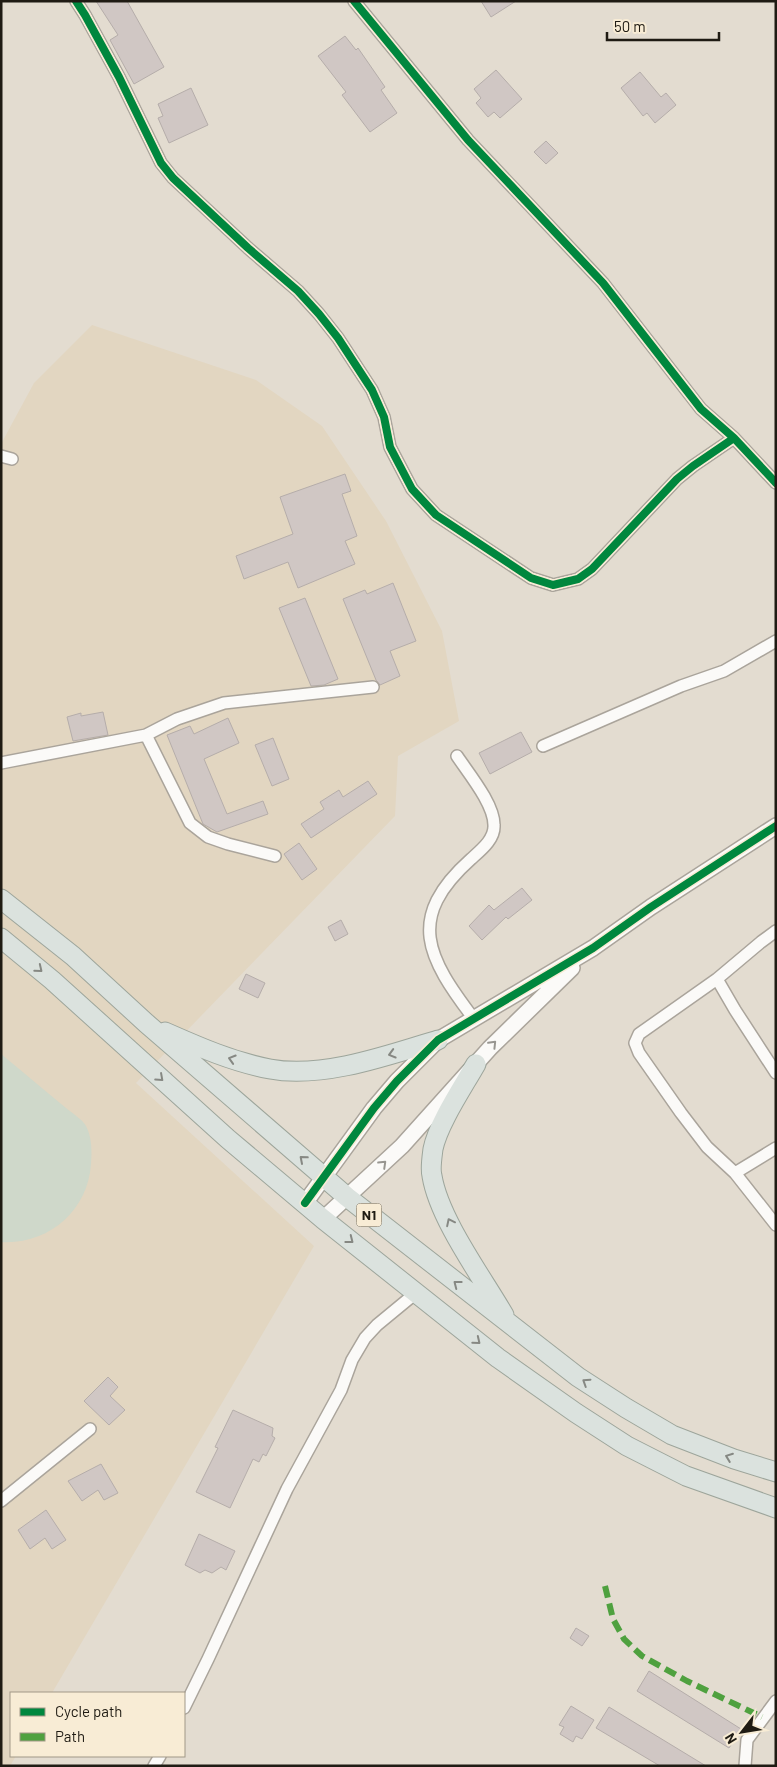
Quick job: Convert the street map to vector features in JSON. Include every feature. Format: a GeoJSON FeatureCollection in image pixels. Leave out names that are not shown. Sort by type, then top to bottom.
{"type":"FeatureCollection","features":[{"type":"Feature","properties":{"kind":"highway","name":"N1"},"geometry":{"type":"LineString","coordinates":[[1,899],[74,956],[146,1023],[348,1197],[578,1377],[672,1435],[734,1459],[776,1472]]}},
{"type":"Feature","properties":{"kind":"highway","name":"N1"},"geometry":{"type":"LineString","coordinates":[[1,938],[52,980],[228,1140],[323,1219],[498,1358],[627,1446],[686,1476],[776,1508]]}},
{"type":"Feature","properties":{"kind":"highway"},"geometry":{"type":"LineString","coordinates":[[146,1023],[231,1059],[271,1069],[305,1071],[344,1066],[388,1056],[438,1040]]}},
{"type":"Feature","properties":{"kind":"highway"},"geometry":{"type":"LineString","coordinates":[[476,1064],[445,1118],[433,1148],[432,1175],[440,1203],[452,1228],[510,1325]]}},
{"type":"Feature","properties":{"kind":"street"},"geometry":{"type":"LineString","coordinates":[[76,1],[119,77],[161,163],[173,178],[248,248],[298,291],[338,338],[372,390],[384,417],[390,447],[412,489],[436,515],[523,573],[531,578],[554,585],[578,579],[592,569],[677,479],[734,438]]}},
{"type":"Feature","properties":{"kind":"street"},"geometry":{"type":"LineString","coordinates":[[354,1],[468,140],[604,283],[701,409],[734,438],[776,483]]}},
{"type":"Feature","properties":{"kind":"street"},"geometry":{"type":"LineString","coordinates":[[544,746],[681,686],[724,671],[776,641]]}},
{"type":"Feature","properties":{"kind":"street"},"geometry":{"type":"LineString","coordinates":[[1,763],[146,735],[177,719],[224,703],[373,687]]}},
{"type":"Feature","properties":{"kind":"street"},"geometry":{"type":"LineString","coordinates":[[146,735],[190,823],[208,837],[275,856]]}},
{"type":"Feature","properties":{"kind":"street"},"geometry":{"type":"LineString","coordinates":[[457,756],[494,814],[495,828],[490,840],[455,874],[444,888],[432,912],[428,931],[433,952],[442,973],[474,1019]]}},
{"type":"Feature","properties":{"kind":"street"},"geometry":{"type":"LineString","coordinates":[[305,1203],[374,1108],[397,1081],[438,1040],[593,948],[651,907],[776,826]]}},
{"type":"Feature","properties":{"kind":"street"},"geometry":{"type":"LineString","coordinates":[[776,931],[717,980],[639,1034],[635,1043],[639,1052],[681,1113],[708,1147],[735,1173],[776,1225]]}},
{"type":"Feature","properties":{"kind":"street"},"geometry":{"type":"LineString","coordinates":[[323,1219],[402,1146],[529,1009],[593,948]]}},
{"type":"Feature","properties":{"kind":"street"},"geometry":{"type":"LineString","coordinates":[[717,980],[776,1073]]}},
{"type":"Feature","properties":{"kind":"street"},"geometry":{"type":"LineString","coordinates":[[735,1173],[776,1148]]}},
{"type":"Feature","properties":{"kind":"street"},"geometry":{"type":"LineString","coordinates":[[185,1706],[288,1490],[341,1390],[352,1360],[365,1338],[377,1325],[417,1292]]}},
{"type":"Feature","properties":{"kind":"street"},"geometry":{"type":"LineString","coordinates":[[1,1501],[90,1429]]}},
{"type":"Feature","properties":{"kind":"street"},"geometry":{"type":"LineString","coordinates":[[745,1766],[747,1740],[762,1717],[776,1701]]}},
{"type":"Feature","properties":{"kind":"shaded area"},"geometry":{"type":"Polygon","coordinates":[[[92,325],[256,380],[322,426],[386,521],[442,631],[459,721],[398,756],[395,816],[136,1083],[314,1246],[53,1692],[10,1692],[10,1757],[15,1757],[10,1766],[1,1766],[1,444],[34,383],[92,325]]]}},
{"type":"Feature","properties":{"kind":"green space"},"geometry":{"type":"Polygon","coordinates":[[[1,1054],[82,1121],[88,1130],[91,1145],[91,1164],[88,1181],[82,1196],[74,1210],[62,1222],[34,1238],[1,1242],[1,1054]]]}},
{"type":"Feature","properties":{"kind":"building"},"geometry":{"type":"Polygon","coordinates":[[[96,1],[127,1],[164,67],[134,84],[110,40],[118,35],[96,1]]]}},
{"type":"Feature","properties":{"kind":"building"},"geometry":{"type":"Polygon","coordinates":[[[481,1],[516,1],[491,17],[481,1]]]}},
{"type":"Feature","properties":{"kind":"building"},"geometry":{"type":"Polygon","coordinates":[[[345,36],[356,50],[358,48],[385,87],[381,90],[397,113],[370,132],[342,95],[346,92],[318,56],[345,36]]]}},
{"type":"Feature","properties":{"kind":"building"},"geometry":{"type":"Polygon","coordinates":[[[496,70],[522,99],[500,118],[494,112],[488,117],[476,103],[481,98],[474,89],[496,70]]]}},
{"type":"Feature","properties":{"kind":"building"},"geometry":{"type":"Polygon","coordinates":[[[640,72],[661,97],[666,93],[676,105],[655,123],[647,113],[643,116],[621,88],[640,72]]]}},
{"type":"Feature","properties":{"kind":"building"},"geometry":{"type":"Polygon","coordinates":[[[191,88],[208,125],[169,143],[158,118],[163,116],[158,104],[191,88]]]}},
{"type":"Feature","properties":{"kind":"building"},"geometry":{"type":"Polygon","coordinates":[[[546,141],[558,153],[546,164],[534,152],[546,141]]]}},
{"type":"Feature","properties":{"kind":"building"},"geometry":{"type":"Polygon","coordinates":[[[345,474],[351,491],[342,494],[357,536],[345,541],[355,564],[298,588],[288,562],[244,579],[236,556],[293,534],[280,497],[345,474]]]}},
{"type":"Feature","properties":{"kind":"building"},"geometry":{"type":"Polygon","coordinates":[[[393,583],[416,641],[390,651],[400,676],[380,685],[376,680],[343,599],[365,590],[367,594],[393,583]]]}},
{"type":"Feature","properties":{"kind":"building"},"geometry":{"type":"Polygon","coordinates":[[[305,598],[338,679],[324,685],[311,686],[279,608],[305,598]]]}},
{"type":"Feature","properties":{"kind":"building"},"geometry":{"type":"Polygon","coordinates":[[[103,712],[108,735],[73,741],[67,717],[81,713],[81,716],[103,712]]]}},
{"type":"Feature","properties":{"kind":"building"},"geometry":{"type":"Polygon","coordinates":[[[228,718],[239,743],[204,759],[227,814],[263,801],[268,814],[217,832],[203,824],[167,735],[190,726],[194,734],[228,718]]]}},
{"type":"Feature","properties":{"kind":"building"},"geometry":{"type":"Polygon","coordinates":[[[521,732],[532,752],[490,774],[479,753],[521,732]]]}},
{"type":"Feature","properties":{"kind":"building"},"geometry":{"type":"Polygon","coordinates":[[[273,738],[289,779],[272,786],[255,745],[273,738]]]}},
{"type":"Feature","properties":{"kind":"building"},"geometry":{"type":"Polygon","coordinates":[[[368,781],[377,794],[311,838],[301,824],[324,809],[320,802],[339,790],[343,797],[368,781]]]}},
{"type":"Feature","properties":{"kind":"building"},"geometry":{"type":"Polygon","coordinates":[[[299,843],[317,869],[302,880],[284,854],[299,843]]]}},
{"type":"Feature","properties":{"kind":"building"},"geometry":{"type":"Polygon","coordinates":[[[522,888],[532,900],[508,919],[506,917],[482,940],[469,926],[489,905],[494,910],[522,888]]]}},
{"type":"Feature","properties":{"kind":"building"},"geometry":{"type":"Polygon","coordinates":[[[341,920],[348,934],[335,941],[328,927],[341,920]]]}},
{"type":"Feature","properties":{"kind":"building"},"geometry":{"type":"Polygon","coordinates":[[[246,974],[265,983],[258,998],[239,989],[246,974]]]}},
{"type":"Feature","properties":{"kind":"building"},"geometry":{"type":"Polygon","coordinates":[[[108,1377],[118,1387],[110,1396],[125,1410],[109,1425],[84,1401],[108,1377]]]}},
{"type":"Feature","properties":{"kind":"building"},"geometry":{"type":"Polygon","coordinates":[[[233,1410],[273,1428],[272,1436],[275,1438],[266,1456],[263,1454],[259,1462],[253,1459],[230,1508],[196,1492],[218,1448],[215,1447],[233,1410]]]}},
{"type":"Feature","properties":{"kind":"building"},"geometry":{"type":"Polygon","coordinates":[[[101,1464],[118,1493],[104,1500],[98,1490],[82,1501],[68,1481],[101,1464]]]}},
{"type":"Feature","properties":{"kind":"building"},"geometry":{"type":"Polygon","coordinates":[[[46,1510],[66,1540],[52,1549],[45,1538],[30,1549],[18,1530],[46,1510]]]}},
{"type":"Feature","properties":{"kind":"building"},"geometry":{"type":"Polygon","coordinates":[[[199,1534],[235,1551],[226,1570],[221,1567],[212,1573],[205,1570],[200,1573],[185,1565],[199,1534]]]}},
{"type":"Feature","properties":{"kind":"building"},"geometry":{"type":"Polygon","coordinates":[[[576,1628],[589,1636],[582,1646],[570,1638],[576,1628]]]}},
{"type":"Feature","properties":{"kind":"building"},"geometry":{"type":"Polygon","coordinates":[[[649,1671],[741,1729],[729,1748],[637,1691],[649,1671]]]}},
{"type":"Feature","properties":{"kind":"building"},"geometry":{"type":"Polygon","coordinates":[[[571,1706],[594,1720],[582,1739],[576,1736],[573,1742],[560,1734],[564,1727],[559,1725],[571,1706]]]}},
{"type":"Feature","properties":{"kind":"building"},"geometry":{"type":"Polygon","coordinates":[[[609,1707],[706,1766],[660,1766],[596,1728],[609,1707]]]}},
{"type":"Feature","properties":{"kind":"marked path"},"geometry":{"type":"LineString","coordinates":[[605,1586],[613,1619],[624,1639],[642,1656],[687,1681],[762,1717]]}},
{"type":"Feature","properties":{"kind":"cycle path"},"geometry":{"type":"LineString","coordinates":[[76,1],[119,77],[161,163],[173,178],[248,248],[298,291],[338,338],[372,390],[384,417],[390,447],[412,489],[436,515],[531,578],[553,585],[578,579],[592,569],[677,479],[734,438]]}},
{"type":"Feature","properties":{"kind":"cycle path"},"geometry":{"type":"LineString","coordinates":[[354,1],[468,140],[603,283],[701,409],[734,438],[776,483]]}},
{"type":"Feature","properties":{"kind":"cycle path"},"geometry":{"type":"LineString","coordinates":[[305,1203],[374,1108],[397,1081],[438,1040],[593,948],[651,907],[776,826]]}}]}
